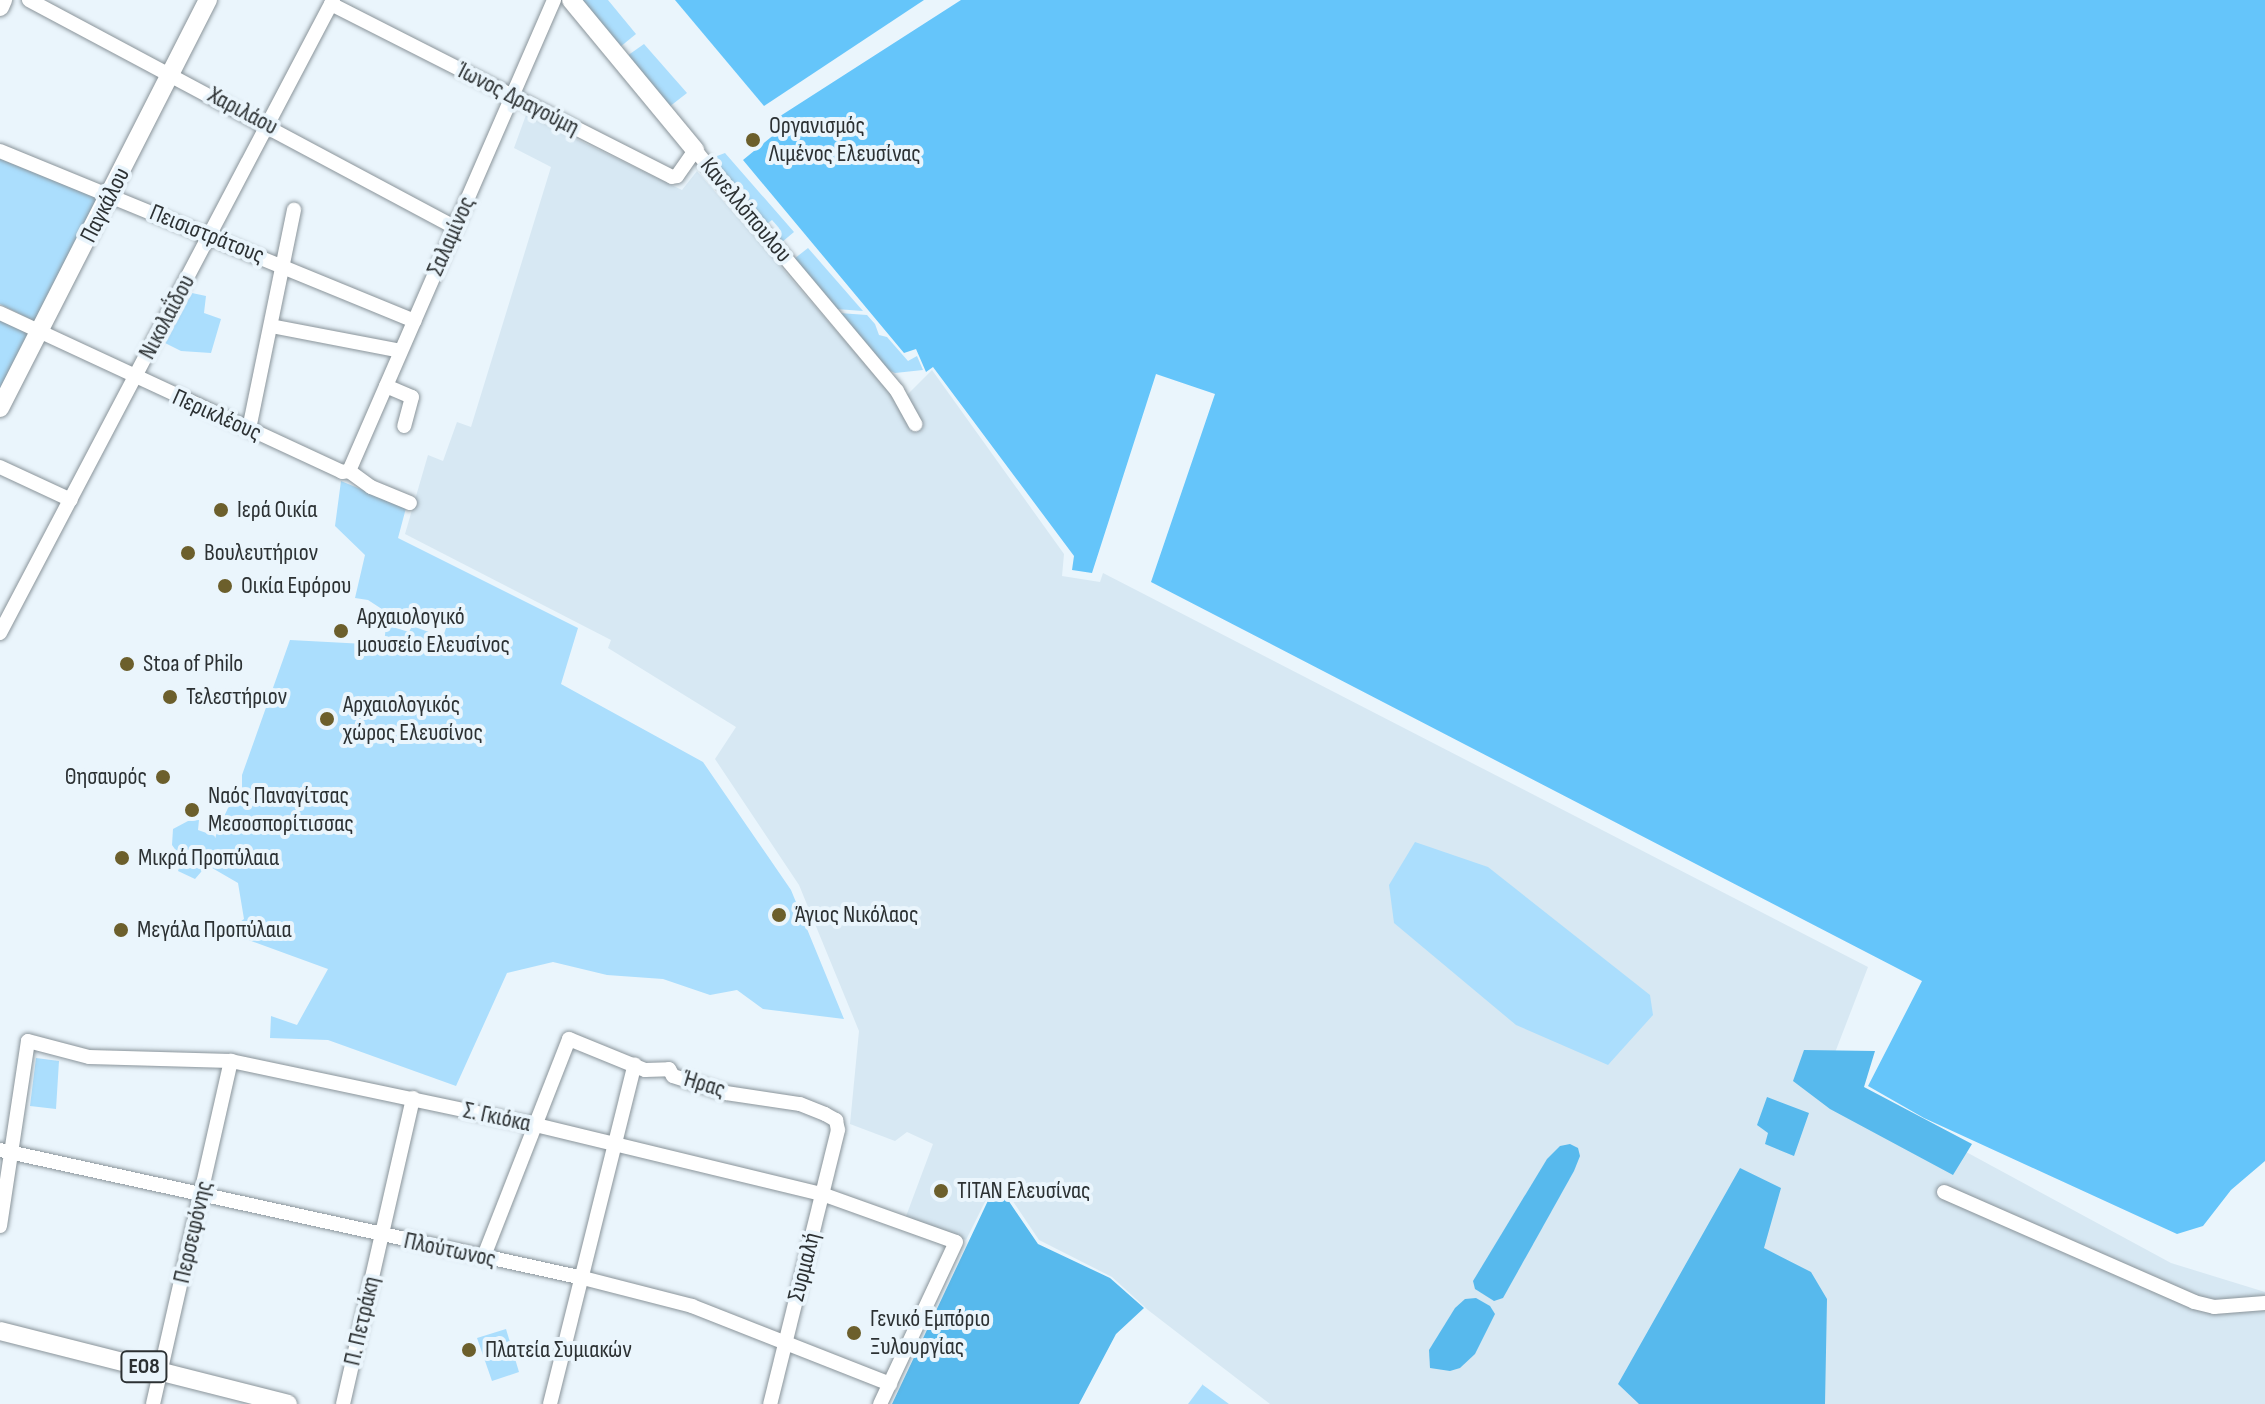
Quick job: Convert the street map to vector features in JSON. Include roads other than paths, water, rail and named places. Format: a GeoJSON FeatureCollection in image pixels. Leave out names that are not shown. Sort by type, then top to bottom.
{"type":"FeatureCollection","features":[{"type":"Feature","properties":{"kind":"main road"},"geometry":{"type":"LineString","coordinates":[[0,7],[3,0]]}},
{"type":"Feature","properties":{"kind":"main road","name":"Παγκάλου"},"geometry":{"type":"LineString","coordinates":[[0,408],[208,0]]}},
{"type":"Feature","properties":{"kind":"main road","name":"Κανελλόπουλου"},"geometry":{"type":"LineString","coordinates":[[571,0],[695,150]]}},
{"type":"Feature","properties":{"kind":"main road","name":"ΕΟ8"},"geometry":{"type":"LineString","coordinates":[[0,1331],[288,1404]]}},
{"type":"Feature","properties":{"kind":"street","name":"Χαριλάου"},"geometry":{"type":"LineString","coordinates":[[29,0],[266,123],[455,227]]}},
{"type":"Feature","properties":{"kind":"street","name":"Σαλαμίνος"},"geometry":{"type":"LineString","coordinates":[[349,471],[554,0]]}},
{"type":"Feature","properties":{"kind":"street","name":"Ίωνος Δραγούμη"},"geometry":{"type":"LineString","coordinates":[[332,2],[672,177],[677,176],[695,150]]}},
{"type":"Feature","properties":{"kind":"street","name":"Νικολαΐδου"},"geometry":{"type":"LineString","coordinates":[[0,633],[4,616],[71,500],[332,2]]}},
{"type":"Feature","properties":{"kind":"street","name":"Κανελλόπουλου"},"geometry":{"type":"LineString","coordinates":[[695,150],[897,391],[915,424]]}},
{"type":"Feature","properties":{"kind":"street","name":"Πεισιστράτους"},"geometry":{"type":"LineString","coordinates":[[0,151],[414,321]]}},
{"type":"Feature","properties":{"kind":"street"},"geometry":{"type":"LineString","coordinates":[[249,429],[294,210]]}},
{"type":"Feature","properties":{"kind":"street","name":"Περικλέους"},"geometry":{"type":"LineString","coordinates":[[0,313],[342,472],[349,471],[371,487],[410,503]]}},
{"type":"Feature","properties":{"kind":"street"},"geometry":{"type":"LineString","coordinates":[[271,326],[401,351]]}},
{"type":"Feature","properties":{"kind":"street"},"geometry":{"type":"LineString","coordinates":[[386,386],[412,397],[404,426]]}},
{"type":"Feature","properties":{"kind":"street"},"geometry":{"type":"LineString","coordinates":[[0,467],[71,500]]}},
{"type":"Feature","properties":{"kind":"street","name":"Ήρας"},"geometry":{"type":"LineString","coordinates":[[536,1125],[569,1039],[645,1070],[669,1069],[673,1076],[726,1093],[800,1104],[836,1120],[838,1130]]}},
{"type":"Feature","properties":{"kind":"street","name":"Σ. Γκιόκα"},"geometry":{"type":"LineString","coordinates":[[6,1151],[28,1041],[89,1057],[231,1061],[536,1125],[822,1194],[956,1242],[890,1384]]}},
{"type":"Feature","properties":{"kind":"street","name":"Περσεφόνης"},"geometry":{"type":"LineString","coordinates":[[153,1404],[231,1061]]}},
{"type":"Feature","properties":{"kind":"street"},"geometry":{"type":"LineString","coordinates":[[550,1404],[617,1146],[635,1064]]}},
{"type":"Feature","properties":{"kind":"street","name":"Π. Πετράκη"},"geometry":{"type":"LineString","coordinates":[[343,1404],[413,1098]]}},
{"type":"Feature","properties":{"kind":"street"},"geometry":{"type":"LineString","coordinates":[[484,1256],[536,1125]]}},
{"type":"Feature","properties":{"kind":"street","name":"Συρμαλή"},"geometry":{"type":"LineString","coordinates":[[770,1404],[838,1130]]}},
{"type":"Feature","properties":{"kind":"street"},"geometry":{"type":"LineString","coordinates":[[0,1226],[6,1151]]}},
{"type":"Feature","properties":{"kind":"street","name":"Πλούτωνος"},"geometry":{"type":"LineString","coordinates":[[6,1151],[381,1236],[583,1278],[692,1306],[890,1384]]}},
{"type":"Feature","properties":{"kind":"street"},"geometry":{"type":"LineString","coordinates":[[1944,1192],[2194,1302],[2214,1307],[2265,1303]]}},
{"type":"Feature","properties":{"kind":"street"},"geometry":{"type":"LineString","coordinates":[[880,1404],[890,1384]]}},
{"type":"Feature","properties":{"kind":"place","name":"Οργανισμός Λιμένος Ελευσίνας"},"geometry":{"type":"Point","coordinates":[753,140]}},
{"type":"Feature","properties":{"kind":"place","name":"Ιερά Οικία"},"geometry":{"type":"Point","coordinates":[221,510]}},
{"type":"Feature","properties":{"kind":"place","name":"Βουλευτήριον"},"geometry":{"type":"Point","coordinates":[188,553]}},
{"type":"Feature","properties":{"kind":"place","name":"Οικία Εφόρου"},"geometry":{"type":"Point","coordinates":[225,586]}},
{"type":"Feature","properties":{"kind":"place","name":"Αρχαιολογικό μουσείο Ελευσίνος"},"geometry":{"type":"Point","coordinates":[341,631]}},
{"type":"Feature","properties":{"kind":"place","name":"Stoa of Philo"},"geometry":{"type":"Point","coordinates":[127,664]}},
{"type":"Feature","properties":{"kind":"place","name":"Τελεστήριον"},"geometry":{"type":"Point","coordinates":[170,697]}},
{"type":"Feature","properties":{"kind":"place","name":"Αρχαιολογικός χώρος Ελευσίνος"},"geometry":{"type":"Point","coordinates":[327,719]}},
{"type":"Feature","properties":{"kind":"place","name":"Θησαυρός"},"geometry":{"type":"Point","coordinates":[163,777]}},
{"type":"Feature","properties":{"kind":"place","name":"Ναός Παναγίτσας Μεσοσπορίτισσας"},"geometry":{"type":"Point","coordinates":[192,810]}},
{"type":"Feature","properties":{"kind":"place","name":"Μικρά Προπύλαια"},"geometry":{"type":"Point","coordinates":[122,858]}},
{"type":"Feature","properties":{"kind":"place","name":"Άγιος Νικόλαος"},"geometry":{"type":"Point","coordinates":[779,915]}},
{"type":"Feature","properties":{"kind":"place","name":"Μεγάλα Προπύλαια"},"geometry":{"type":"Point","coordinates":[121,930]}},
{"type":"Feature","properties":{"kind":"place","name":"TITAN Ελευσίνας"},"geometry":{"type":"Point","coordinates":[941,1191]}},
{"type":"Feature","properties":{"kind":"place","name":"Γενικό Εμπόριο Ξυλουργίας"},"geometry":{"type":"Point","coordinates":[854,1333]}},
{"type":"Feature","properties":{"kind":"place","name":"Πλατεία Συμιακών"},"geometry":{"type":"Point","coordinates":[469,1350]}}]}
